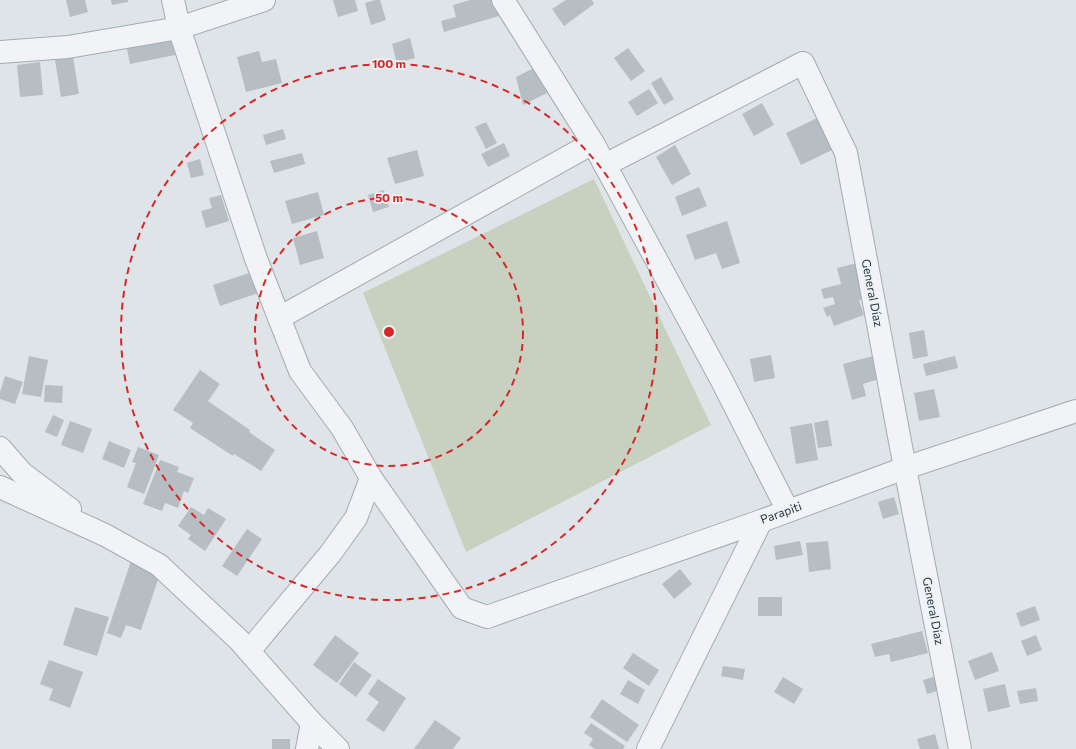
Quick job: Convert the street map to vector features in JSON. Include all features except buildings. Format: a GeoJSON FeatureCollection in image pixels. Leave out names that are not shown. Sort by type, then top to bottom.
{"type":"FeatureCollection","features":[{"type":"Feature","properties":{"kind":"street"},"geometry":{"type":"LineString","coordinates":[[173,0],[180,28],[256,259],[300,371],[342,428],[371,478],[356,518],[330,554],[249,651]]}},
{"type":"Feature","properties":{"kind":"street"},"geometry":{"type":"LineString","coordinates":[[0,52],[68,47],[180,28],[264,0]]}},
{"type":"Feature","properties":{"kind":"street"},"geometry":{"type":"LineString","coordinates":[[503,0],[605,164],[720,378],[788,511]]}},
{"type":"Feature","properties":{"kind":"street","name":"General Díaz"},"geometry":{"type":"LineString","coordinates":[[605,164],[802,63],[846,154],[960,749]]}},
{"type":"Feature","properties":{"kind":"street"},"geometry":{"type":"LineString","coordinates":[[279,318],[593,143]]}},
{"type":"Feature","properties":{"kind":"street","name":"Parapiti"},"geometry":{"type":"LineString","coordinates":[[371,478],[462,608],[487,617],[762,521],[905,468],[1076,411]]}},
{"type":"Feature","properties":{"kind":"street"},"geometry":{"type":"LineString","coordinates":[[0,448],[22,473],[104,535]]}},
{"type":"Feature","properties":{"kind":"street"},"geometry":{"type":"LineString","coordinates":[[0,487],[104,535],[159,565],[239,640],[312,723],[338,749]]}},
{"type":"Feature","properties":{"kind":"street"},"geometry":{"type":"LineString","coordinates":[[648,749],[762,521]]}},
{"type":"Feature","properties":{"kind":"street"},"geometry":{"type":"LineString","coordinates":[[307,749],[312,723]]}},
{"type":"Feature","properties":{"kind":"green space"},"geometry":{"type":"Polygon","coordinates":[[[594,179],[711,425],[466,552],[363,293],[594,179]]]}}]}
